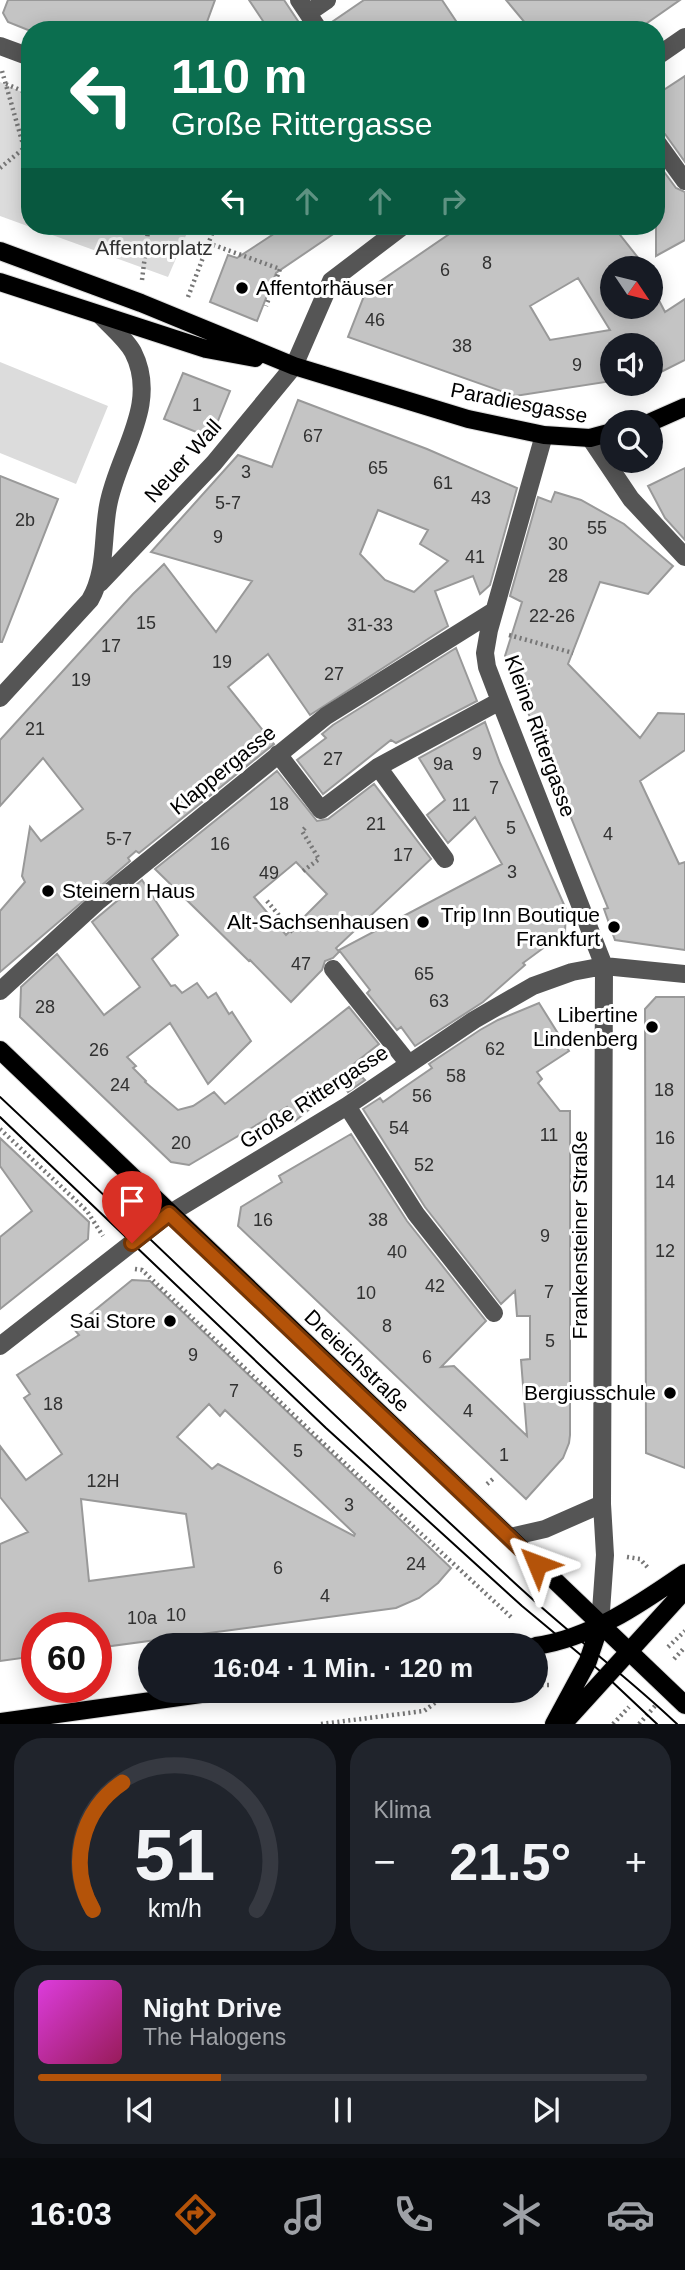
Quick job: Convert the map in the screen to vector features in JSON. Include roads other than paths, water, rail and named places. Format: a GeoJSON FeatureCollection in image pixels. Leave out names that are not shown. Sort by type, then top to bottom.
{"type":"FeatureCollection","features":[{"type":"Feature","properties":{"kind":"main road","name":"Paradiesgasse"},"geometry":{"type":"LineString","coordinates":[[0,251],[141,303],[294,366],[468,419],[544,435],[590,438]]}},
{"type":"Feature","properties":{"kind":"main road","name":"Paradiesgasse"},"geometry":{"type":"LineString","coordinates":[[0,282],[206,349],[294,366]]}},
{"type":"Feature","properties":{"kind":"main road"},"geometry":{"type":"LineString","coordinates":[[663,417],[685,407]]}},
{"type":"Feature","properties":{"kind":"main road"},"geometry":{"type":"LineString","coordinates":[[590,438],[600,435]]}},
{"type":"Feature","properties":{"kind":"main road","name":"Dreieichstraße"},"geometry":{"type":"LineString","coordinates":[[0,1050],[684,1704]]}},
{"type":"Feature","properties":{"kind":"main road"},"geometry":{"type":"LineString","coordinates":[[548,1643],[600,1625],[629,1610],[685,1573]]}},
{"type":"Feature","properties":{"kind":"main road"},"geometry":{"type":"LineString","coordinates":[[563,1724],[685,1590]]}},
{"type":"Feature","properties":{"kind":"main road"},"geometry":{"type":"LineString","coordinates":[[554,1724],[588,1661],[600,1625]]}},
{"type":"Feature","properties":{"kind":"main road"},"geometry":{"type":"LineString","coordinates":[[0,1722],[138,1703]]}},
{"type":"Feature","properties":{"kind":"street"},"geometry":{"type":"LineString","coordinates":[[303,7],[327,0]]}},
{"type":"Feature","properties":{"kind":"street"},"geometry":{"type":"LineString","coordinates":[[665,51],[685,37]]}},
{"type":"Feature","properties":{"kind":"street"},"geometry":{"type":"LineString","coordinates":[[0,46],[21,54]]}},
{"type":"Feature","properties":{"kind":"street"},"geometry":{"type":"LineString","coordinates":[[665,153],[685,181]]}},
{"type":"Feature","properties":{"kind":"street","name":"Neuer Wall"},"geometry":{"type":"LineString","coordinates":[[0,698],[90,600],[100,583],[214,463],[294,366],[331,281],[391,235]]}},
{"type":"Feature","properties":{"kind":"street","name":"Neuer Wall"},"geometry":{"type":"LineString","coordinates":[[100,583],[108,504],[135,429],[142,398],[141,376],[132,350],[101,316]]}},
{"type":"Feature","properties":{"kind":"street","name":"Kleine Rittergasse"},"geometry":{"type":"LineString","coordinates":[[544,435],[494,611],[485,653],[487,667],[604,966]]}},
{"type":"Feature","properties":{"kind":"street","name":"Paradiesgasse"},"geometry":{"type":"LineString","coordinates":[[590,438],[631,499],[685,557]]}},
{"type":"Feature","properties":{"kind":"street","name":"Klappergasse"},"geometry":{"type":"LineString","coordinates":[[0,991],[97,902],[326,716],[494,611]]}},
{"type":"Feature","properties":{"kind":"street"},"geometry":{"type":"LineString","coordinates":[[278,754],[321,810],[378,767],[500,701]]}},
{"type":"Feature","properties":{"kind":"street"},"geometry":{"type":"LineString","coordinates":[[378,767],[444,859]]}},
{"type":"Feature","properties":{"kind":"street","name":"Große Rittergasse"},"geometry":{"type":"LineString","coordinates":[[0,1346],[169,1214],[347,1106],[474,1020],[533,986],[572,972],[604,966],[685,974]]}},
{"type":"Feature","properties":{"kind":"street","name":"Frankensteiner Straße"},"geometry":{"type":"LineString","coordinates":[[600,1625],[605,1555],[602,1504],[604,966]]}},
{"type":"Feature","properties":{"kind":"street"},"geometry":{"type":"LineString","coordinates":[[332,969],[409,1063]]}},
{"type":"Feature","properties":{"kind":"street"},"geometry":{"type":"LineString","coordinates":[[347,1106],[416,1214],[494,1314]]}},
{"type":"Feature","properties":{"kind":"street"},"geometry":{"type":"LineString","coordinates":[[510,1537],[545,1529],[602,1504]]}},
{"type":"Feature","properties":{"kind":"tram line"},"geometry":{"type":"LineString","coordinates":[[0,1097],[462,1535],[677,1724]]}},
{"type":"Feature","properties":{"kind":"tram line"},"geometry":{"type":"LineString","coordinates":[[0,1117],[326,1428],[657,1724]]}},
{"type":"Feature","properties":{"kind":"place","name":"Affentorhäuser"},"geometry":{"type":"Point","coordinates":[242,288]}},
{"type":"Feature","properties":{"kind":"place","name":"Steinern Haus"},"geometry":{"type":"Point","coordinates":[48,891]}},
{"type":"Feature","properties":{"kind":"place","name":"Alt-Sachsenhausen"},"geometry":{"type":"Point","coordinates":[423,922]}},
{"type":"Feature","properties":{"kind":"place","name":"Trip Inn Boutique Frankfurt"},"geometry":{"type":"Point","coordinates":[614,927]}},
{"type":"Feature","properties":{"kind":"place","name":"Libertine Lindenberg"},"geometry":{"type":"Point","coordinates":[652,1027]}},
{"type":"Feature","properties":{"kind":"place","name":"Sai Store"},"geometry":{"type":"Point","coordinates":[170,1321]}},
{"type":"Feature","properties":{"kind":"place","name":"Bergiusschule"},"geometry":{"type":"Point","coordinates":[670,1393]}},
{"type":"Feature","properties":{"kind":"park label","name":"Affentorplatz"},"geometry":{"type":"Point","coordinates":[154,248]}}]}
